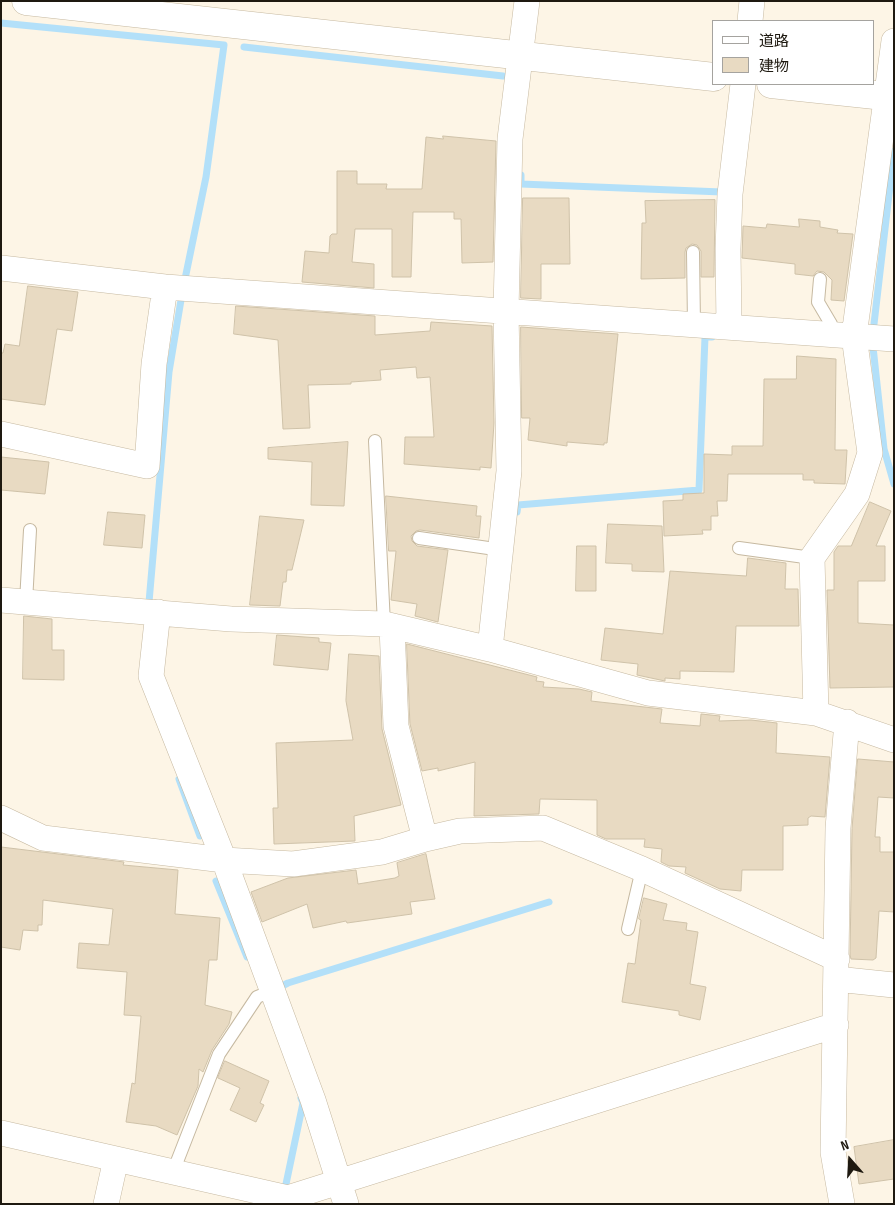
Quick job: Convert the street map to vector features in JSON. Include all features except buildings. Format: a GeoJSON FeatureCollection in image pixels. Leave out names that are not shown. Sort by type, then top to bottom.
{"type":"FeatureCollection","features":[{"type":"Feature","properties":{"kind":"street"},"geometry":{"type":"LineString","coordinates":[[26,1],[712,77]]}},
{"type":"Feature","properties":{"kind":"street"},"geometry":{"type":"LineString","coordinates":[[490,649],[502,550],[508,471],[506,311],[510,139],[527,1]]}},
{"type":"Feature","properties":{"kind":"street"},"geometry":{"type":"LineString","coordinates":[[750,20],[752,1]]}},
{"type":"Feature","properties":{"kind":"street"},"geometry":{"type":"LineString","coordinates":[[816,713],[812,558],[857,494],[870,453],[843,335],[890,97],[894,41]]}},
{"type":"Feature","properties":{"kind":"street"},"geometry":{"type":"LineString","coordinates":[[729,327],[728,249],[730,194],[743,85]]}},
{"type":"Feature","properties":{"kind":"street"},"geometry":{"type":"LineString","coordinates":[[780,85],[890,97]]}},
{"type":"Feature","properties":{"kind":"street"},"geometry":{"type":"LineString","coordinates":[[1,268],[165,288],[894,339]]}},
{"type":"Feature","properties":{"kind":"street"},"geometry":{"type":"LineString","coordinates":[[1,434],[147,466],[154,364],[165,288]]}},
{"type":"Feature","properties":{"kind":"street"},"geometry":{"type":"LineString","coordinates":[[1,600],[231,619],[388,625],[490,649],[648,693],[816,713],[847,722],[894,740]]}},
{"type":"Feature","properties":{"kind":"street"},"geometry":{"type":"LineString","coordinates":[[158,612],[152,676],[224,860],[313,1100],[343,1193]]}},
{"type":"Feature","properties":{"kind":"street"},"geometry":{"type":"LineString","coordinates":[[388,625],[396,726],[424,838]]}},
{"type":"Feature","properties":{"kind":"street"},"geometry":{"type":"LineString","coordinates":[[842,1204],[833,1152],[838,828],[847,722]]}},
{"type":"Feature","properties":{"kind":"street"},"geometry":{"type":"LineString","coordinates":[[1,818],[43,838],[224,860],[293,864],[382,852],[424,838],[460,831],[544,828],[642,870],[837,969],[894,985]]}},
{"type":"Feature","properties":{"kind":"street"},"geometry":{"type":"LineString","coordinates":[[1,1133],[288,1198],[343,1193],[836,1026]]}},
{"type":"Feature","properties":{"kind":"street"},"geometry":{"type":"LineString","coordinates":[[106,1204],[116,1160]]}},
{"type":"Feature","properties":{"kind":"lane"},"geometry":{"type":"LineString","coordinates":[[692,252],[694,324]]}},
{"type":"Feature","properties":{"kind":"lane"},"geometry":{"type":"LineString","coordinates":[[820,279],[818,302],[831,324],[843,335]]}},
{"type":"Feature","properties":{"kind":"lane"},"geometry":{"type":"LineString","coordinates":[[375,441],[388,625]]}},
{"type":"Feature","properties":{"kind":"lane"},"geometry":{"type":"LineString","coordinates":[[26,602],[30,530]]}},
{"type":"Feature","properties":{"kind":"lane"},"geometry":{"type":"LineString","coordinates":[[419,538],[502,550]]}},
{"type":"Feature","properties":{"kind":"lane"},"geometry":{"type":"LineString","coordinates":[[739,548],[812,558]]}},
{"type":"Feature","properties":{"kind":"lane"},"geometry":{"type":"LineString","coordinates":[[628,929],[642,870]]}},
{"type":"Feature","properties":{"kind":"lane"},"geometry":{"type":"LineString","coordinates":[[173,1172],[219,1054],[257,997],[272,991]]}},
{"type":"Feature","properties":{"kind":"waterway"},"geometry":{"type":"LineString","coordinates":[[1,23],[224,45],[206,177],[185,279]]}},
{"type":"Feature","properties":{"kind":"waterway"},"geometry":{"type":"LineString","coordinates":[[244,47],[503,76]]}},
{"type":"Feature","properties":{"kind":"waterway"},"geometry":{"type":"LineString","coordinates":[[874,324],[894,151]]}},
{"type":"Feature","properties":{"kind":"waterway"},"geometry":{"type":"LineString","coordinates":[[521,175],[521,184],[722,192]]}},
{"type":"Feature","properties":{"kind":"waterway"},"geometry":{"type":"LineString","coordinates":[[149,602],[169,372],[181,300]]}},
{"type":"Feature","properties":{"kind":"waterway"},"geometry":{"type":"LineString","coordinates":[[517,512],[518,505],[699,490],[705,337],[712,337]]}},
{"type":"Feature","properties":{"kind":"waterway"},"geometry":{"type":"LineString","coordinates":[[873,347],[884,449],[894,484]]}},
{"type":"Feature","properties":{"kind":"waterway"},"geometry":{"type":"LineString","coordinates":[[179,779],[200,836]]}},
{"type":"Feature","properties":{"kind":"waterway"},"geometry":{"type":"LineString","coordinates":[[216,881],[247,957]]}},
{"type":"Feature","properties":{"kind":"waterway"},"geometry":{"type":"LineString","coordinates":[[280,987],[549,902]]}},
{"type":"Feature","properties":{"kind":"waterway"},"geometry":{"type":"LineString","coordinates":[[286,1184],[303,1103],[301,1098]]}}]}
